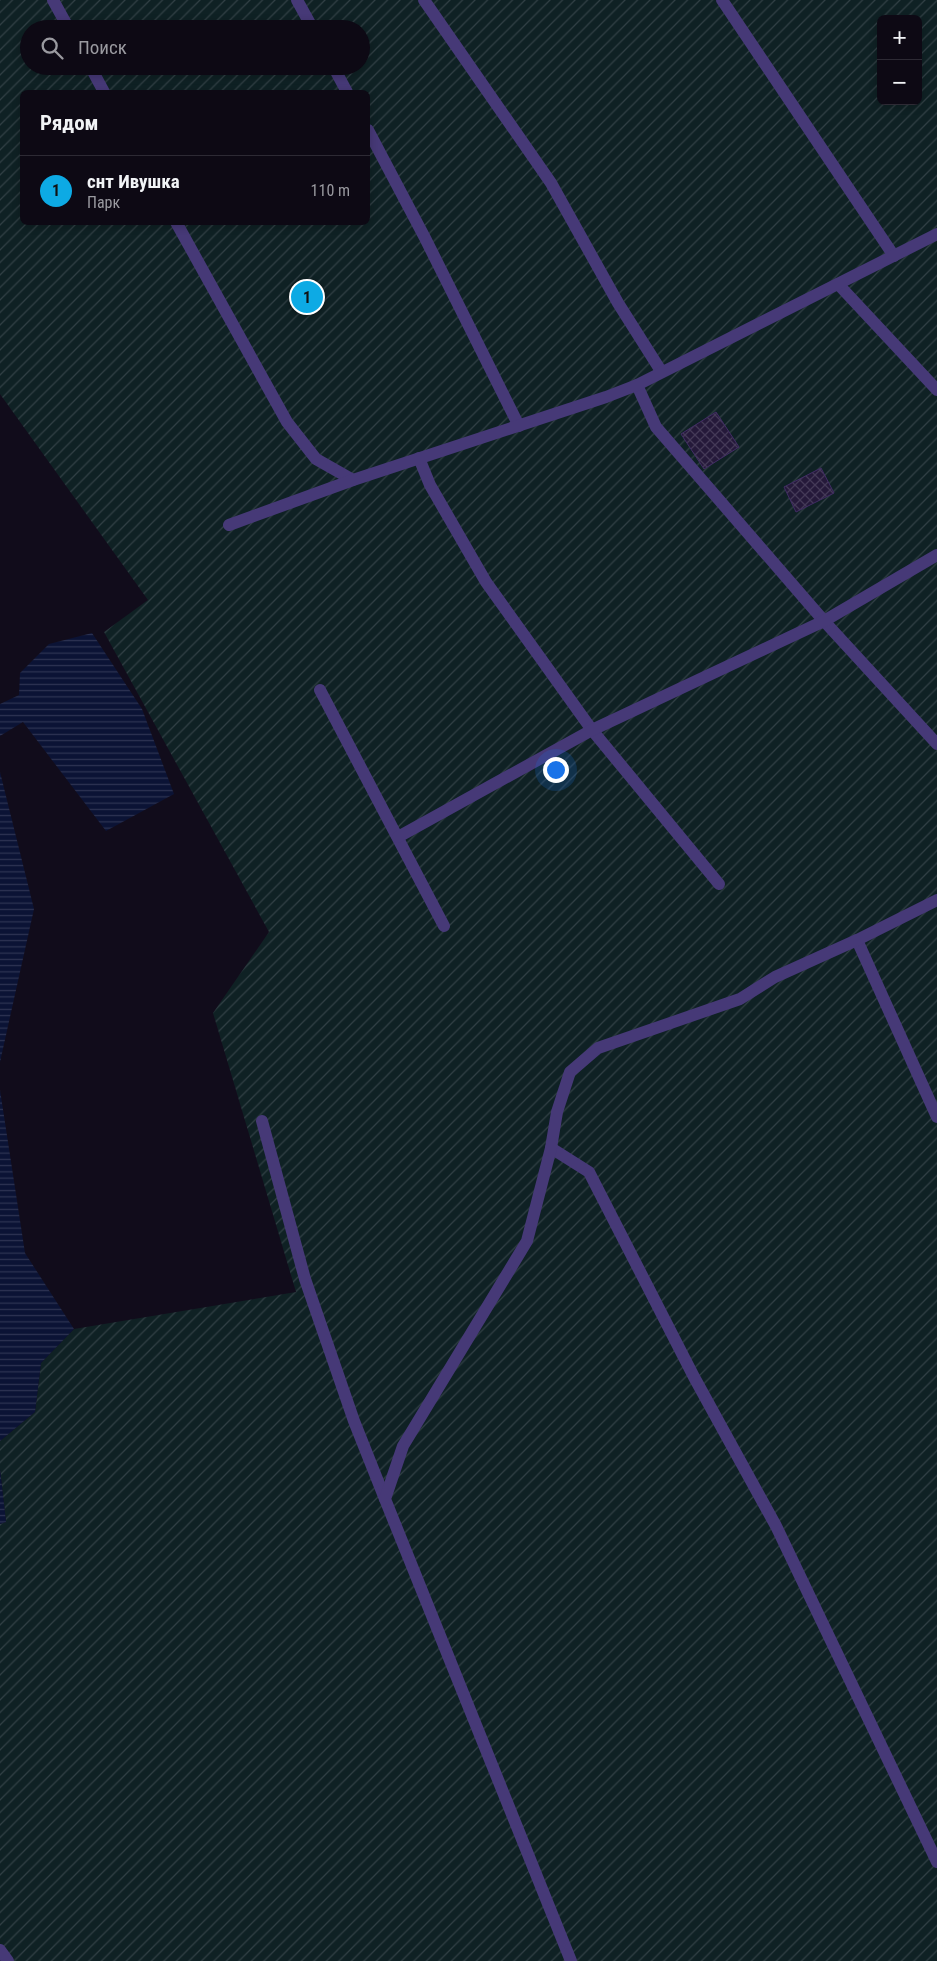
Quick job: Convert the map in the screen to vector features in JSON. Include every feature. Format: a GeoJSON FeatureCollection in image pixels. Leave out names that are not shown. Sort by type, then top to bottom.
{"type":"FeatureCollection","features":[{"type":"Feature","properties":{"kind":"lane"},"geometry":{"type":"LineString","coordinates":[[53,0],[64,20]]}},
{"type":"Feature","properties":{"kind":"lane"},"geometry":{"type":"LineString","coordinates":[[297,0],[308,20]]}},
{"type":"Feature","properties":{"kind":"lane"},"geometry":{"type":"LineString","coordinates":[[424,0],[551,183],[618,303],[661,371]]}},
{"type":"Feature","properties":{"kind":"lane"},"geometry":{"type":"LineString","coordinates":[[722,0],[894,256]]}},
{"type":"Feature","properties":{"kind":"lane"},"geometry":{"type":"LineString","coordinates":[[95,75],[103,90]]}},
{"type":"Feature","properties":{"kind":"lane"},"geometry":{"type":"LineString","coordinates":[[338,75],[346,90]]}},
{"type":"Feature","properties":{"kind":"lane"},"geometry":{"type":"LineString","coordinates":[[370,134],[426,238],[518,426]]}},
{"type":"Feature","properties":{"kind":"lane"},"geometry":{"type":"LineString","coordinates":[[178,225],[287,422],[316,459],[353,480]]}},
{"type":"Feature","properties":{"kind":"lane"},"geometry":{"type":"LineString","coordinates":[[229,525],[353,480],[606,397],[637,385],[661,371],[937,234]]}},
{"type":"Feature","properties":{"kind":"lane"},"geometry":{"type":"LineString","coordinates":[[838,284],[937,390]]}},
{"type":"Feature","properties":{"kind":"lane"},"geometry":{"type":"LineString","coordinates":[[637,385],[656,427],[824,621],[937,744]]}},
{"type":"Feature","properties":{"kind":"lane"},"geometry":{"type":"LineString","coordinates":[[419,458],[430,485],[486,582],[592,730],[719,884]]}},
{"type":"Feature","properties":{"kind":"lane"},"geometry":{"type":"LineString","coordinates":[[398,837],[592,730],[824,621],[937,555]]}},
{"type":"Feature","properties":{"kind":"lane"},"geometry":{"type":"LineString","coordinates":[[320,690],[444,926]]}},
{"type":"Feature","properties":{"kind":"lane"},"geometry":{"type":"LineString","coordinates":[[385,1499],[403,1446],[527,1241],[551,1148],[556,1112],[570,1072],[598,1048],[740,999],[775,977],[937,900]]}},
{"type":"Feature","properties":{"kind":"lane"},"geometry":{"type":"LineString","coordinates":[[856,940],[937,1117]]}},
{"type":"Feature","properties":{"kind":"lane"},"geometry":{"type":"LineString","coordinates":[[262,1120],[305,1279],[354,1421],[571,1961]]}},
{"type":"Feature","properties":{"kind":"lane"},"geometry":{"type":"LineString","coordinates":[[551,1148],[589,1172],[694,1377],[776,1526],[937,1862]]}},
{"type":"Feature","properties":{"kind":"lane"},"geometry":{"type":"LineString","coordinates":[[0,1950],[8,1961]]}},
{"type":"Feature","properties":{"kind":"shaded area"},"geometry":{"type":"Polygon","coordinates":[[[0,0],[937,0],[937,1961],[0,1961],[0,1524],[6,1522],[0,1469],[0,1441],[35,1412],[41,1363],[74,1329],[296,1292],[213,1013],[269,932],[104,632],[148,600],[0,394],[0,0]]]}},
{"type":"Feature","properties":{"kind":"water"},"geometry":{"type":"Polygon","coordinates":[[[92,633],[142,709],[174,794],[106,831],[23,722],[0,736],[0,704],[19,695],[20,673],[49,644],[92,633]]]}},
{"type":"Feature","properties":{"kind":"water"},"geometry":{"type":"Polygon","coordinates":[[[0,772],[34,909],[0,1062],[0,772]]]}},
{"type":"Feature","properties":{"kind":"water"},"geometry":{"type":"Polygon","coordinates":[[[0,1090],[25,1253],[74,1329],[41,1363],[35,1412],[0,1441],[0,1090]]]}},
{"type":"Feature","properties":{"kind":"water"},"geometry":{"type":"Polygon","coordinates":[[[0,1469],[6,1522],[0,1524],[0,1469]]]}},
{"type":"Feature","properties":{"kind":"building"},"geometry":{"type":"Polygon","coordinates":[[[716,412],[739,447],[704,469],[681,434],[716,412]]]}},
{"type":"Feature","properties":{"kind":"building"},"geometry":{"type":"Polygon","coordinates":[[[821,468],[834,493],[796,512],[784,487],[821,468]]]}},
{"type":"Feature","properties":{"kind":"place","name":"снт Ивушка"},"geometry":{"type":"Point","coordinates":[307,297]}}]}
